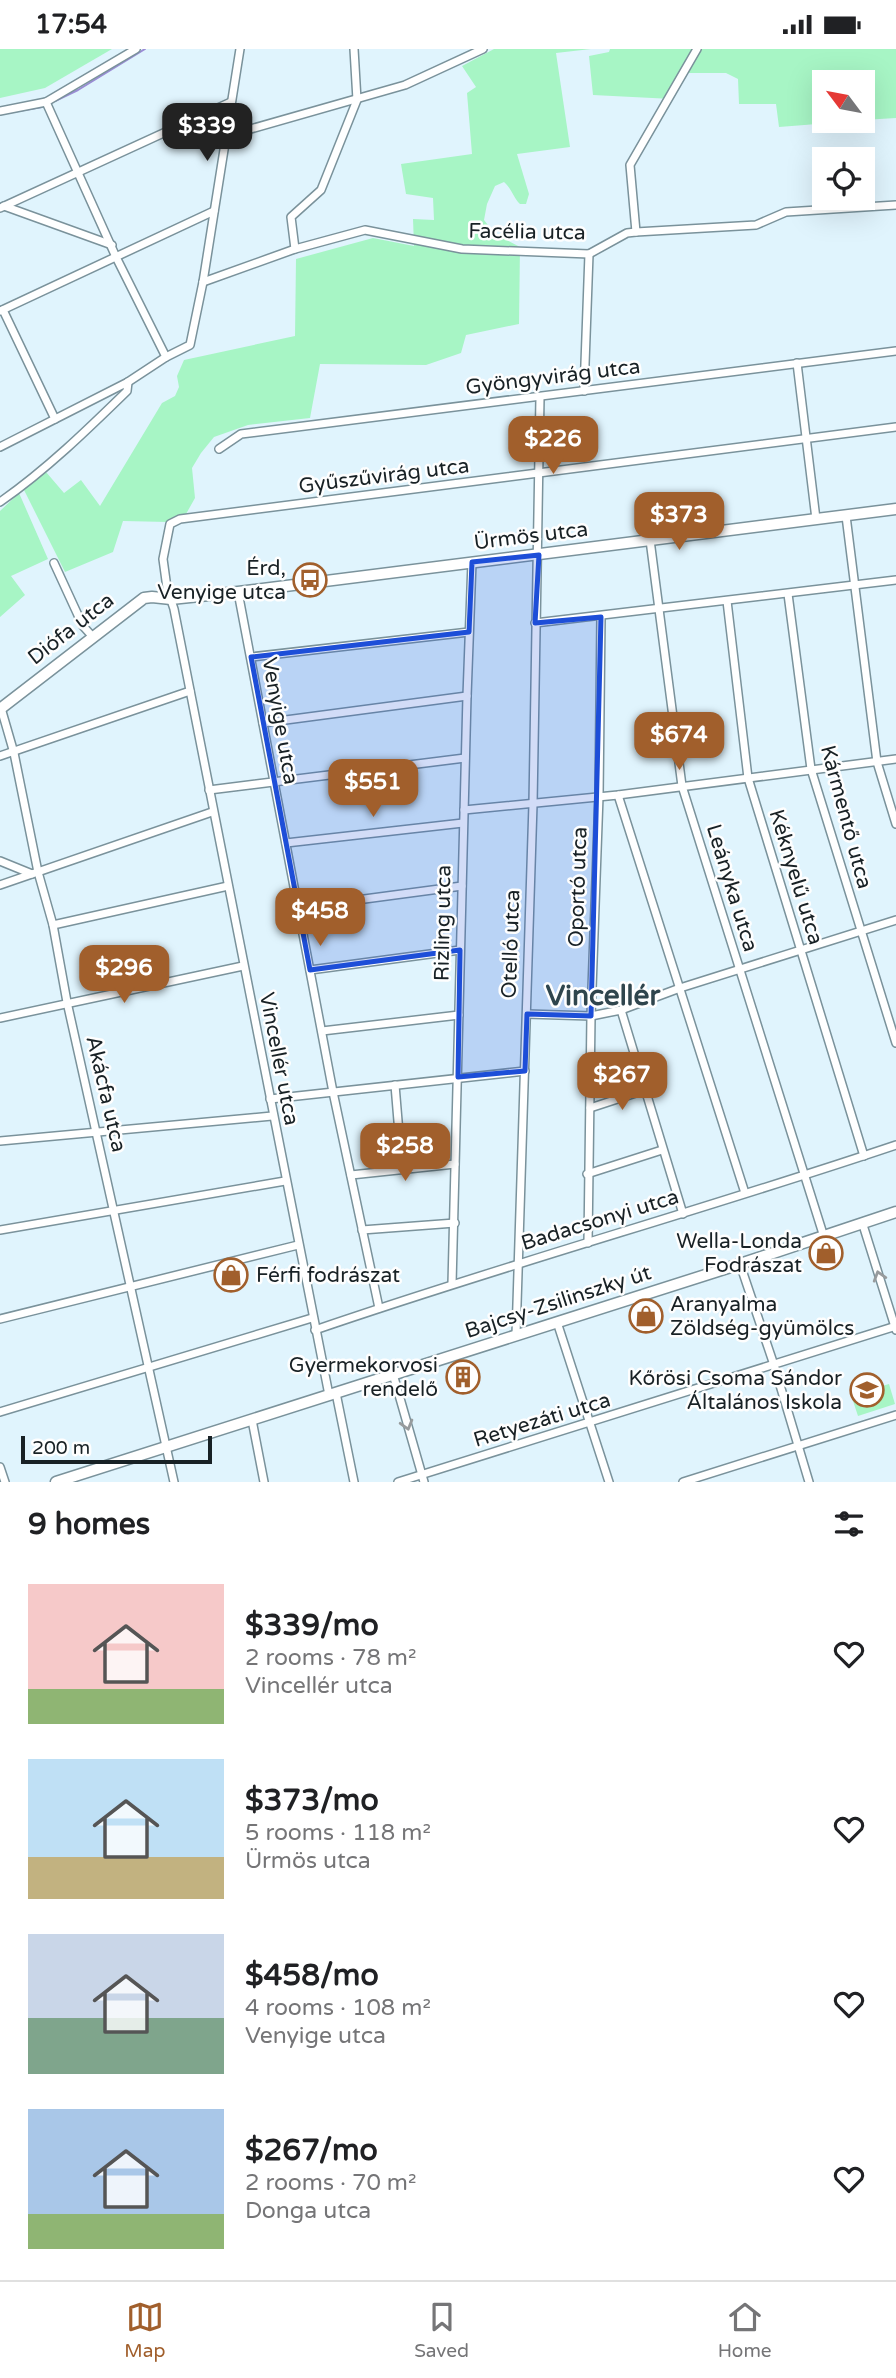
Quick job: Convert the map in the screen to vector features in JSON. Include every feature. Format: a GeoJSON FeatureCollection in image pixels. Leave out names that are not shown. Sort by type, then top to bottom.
{"type":"FeatureCollection","features":[{"type":"Feature","properties":{"kind":"street"},"geometry":{"type":"LineString","coordinates":[[0,111],[46,102],[136,49]]}},
{"type":"Feature","properties":{"kind":"street"},"geometry":{"type":"LineString","coordinates":[[0,447],[128,382],[190,345],[203,282],[240,49]]}},
{"type":"Feature","properties":{"kind":"street"},"geometry":{"type":"LineString","coordinates":[[295,249],[291,218],[320,190],[357,100],[354,49]]}},
{"type":"Feature","properties":{"kind":"street"},"geometry":{"type":"LineString","coordinates":[[226,136],[405,85],[483,49]]}},
{"type":"Feature","properties":{"kind":"street"},"geometry":{"type":"LineString","coordinates":[[636,232],[630,165],[697,49]]}},
{"type":"Feature","properties":{"kind":"street"},"geometry":{"type":"LineString","coordinates":[[46,102],[116,257],[166,357]]}},
{"type":"Feature","properties":{"kind":"street"},"geometry":{"type":"LineString","coordinates":[[1,206],[231,102]]}},
{"type":"Feature","properties":{"kind":"street","name":"Facélia utca"},"geometry":{"type":"LineString","coordinates":[[203,282],[295,249],[365,230],[462,249],[589,254],[627,233],[755,225],[786,212],[896,205]]}},
{"type":"Feature","properties":{"kind":"street"},"geometry":{"type":"LineString","coordinates":[[1,206],[112,245]]}},
{"type":"Feature","properties":{"kind":"street"},"geometry":{"type":"LineString","coordinates":[[55,419],[2,310],[214,211]]}},
{"type":"Feature","properties":{"kind":"street"},"geometry":{"type":"LineString","coordinates":[[584,391],[589,254]]}},
{"type":"Feature","properties":{"kind":"street","name":"Gyöngyvirág utca"},"geometry":{"type":"LineString","coordinates":[[219,449],[241,434],[896,351]]}},
{"type":"Feature","properties":{"kind":"street"},"geometry":{"type":"LineString","coordinates":[[797,363],[816,519]]}},
{"type":"Feature","properties":{"kind":"street"},"geometry":{"type":"LineString","coordinates":[[0,502],[80,437],[127,391],[128,382]]}},
{"type":"Feature","properties":{"kind":"street","name":"Otelló utca"},"geometry":{"type":"LineString","coordinates":[[516,1335],[533,804],[540,397]]}},
{"type":"Feature","properties":{"kind":"street","name":"Gyűszűvirág utca"},"geometry":{"type":"LineString","coordinates":[[170,524],[180,519],[896,427]]}},
{"type":"Feature","properties":{"kind":"street","name":"Ürmös utca"},"geometry":{"type":"LineString","coordinates":[[171,599],[238,593],[896,509]]}},
{"type":"Feature","properties":{"kind":"street"},"geometry":{"type":"LineString","coordinates":[[846,516],[877,762],[896,824]]}},
{"type":"Feature","properties":{"kind":"street","name":"Vincellér utca"},"geometry":{"type":"LineString","coordinates":[[170,524],[163,559],[312,1318],[354,1482]]}},
{"type":"Feature","properties":{"kind":"street","name":"Leányka utca"},"geometry":{"type":"LineString","coordinates":[[650,540],[682,786],[824,1237]]}},
{"type":"Feature","properties":{"kind":"street","name":"Rizling utca"},"geometry":{"type":"LineString","coordinates":[[452,1285],[472,562]]}},
{"type":"Feature","properties":{"kind":"street"},"geometry":{"type":"LineString","coordinates":[[54,563],[83,626],[92,636]]}},
{"type":"Feature","properties":{"kind":"street"},"geometry":{"type":"LineString","coordinates":[[535,623],[896,580]]}},
{"type":"Feature","properties":{"kind":"street","name":"Venyige utca"},"geometry":{"type":"LineString","coordinates":[[238,593],[333,1092],[379,1308]]}},
{"type":"Feature","properties":{"kind":"street","name":"Kármentő utca"},"geometry":{"type":"LineString","coordinates":[[788,594],[811,769],[896,1043]]}},
{"type":"Feature","properties":{"kind":"street","name":"Diófa utca"},"geometry":{"type":"LineString","coordinates":[[1,708],[144,598],[171,599]]}},
{"type":"Feature","properties":{"kind":"street","name":"Kéknyelű utca"},"geometry":{"type":"LineString","coordinates":[[727,601],[748,778],[864,1156]]}},
{"type":"Feature","properties":{"kind":"street","name":"Oportó utca"},"geometry":{"type":"LineString","coordinates":[[588,1243],[587,1174],[599,796],[601,617]]}},
{"type":"Feature","properties":{"kind":"street"},"geometry":{"type":"LineString","coordinates":[[251,657],[469,632]]}},
{"type":"Feature","properties":{"kind":"street"},"geometry":{"type":"LineString","coordinates":[[0,756],[190,691]]}},
{"type":"Feature","properties":{"kind":"street"},"geometry":{"type":"LineString","coordinates":[[263,723],[467,696]]}},
{"type":"Feature","properties":{"kind":"street","name":"Akácfa utca"},"geometry":{"type":"LineString","coordinates":[[1,708],[14,753],[35,873],[52,925],[174,1482]]}},
{"type":"Feature","properties":{"kind":"street"},"geometry":{"type":"LineString","coordinates":[[209,790],[466,758]]}},
{"type":"Feature","properties":{"kind":"street"},"geometry":{"type":"LineString","coordinates":[[464,810],[618,795],[896,759]]}},
{"type":"Feature","properties":{"kind":"street"},"geometry":{"type":"LineString","coordinates":[[618,795],[745,1193]]}},
{"type":"Feature","properties":{"kind":"street"},"geometry":{"type":"LineString","coordinates":[[0,885],[212,812]]}},
{"type":"Feature","properties":{"kind":"street"},"geometry":{"type":"LineString","coordinates":[[286,843],[463,823]]}},
{"type":"Feature","properties":{"kind":"street"},"geometry":{"type":"LineString","coordinates":[[0,861],[35,873]]}},
{"type":"Feature","properties":{"kind":"street"},"geometry":{"type":"LineString","coordinates":[[52,925],[228,886]]}},
{"type":"Feature","properties":{"kind":"street"},"geometry":{"type":"LineString","coordinates":[[297,908],[462,886]]}},
{"type":"Feature","properties":{"kind":"street"},"geometry":{"type":"LineString","coordinates":[[527,1014],[591,1016],[621,1010],[680,988],[896,920]]}},
{"type":"Feature","properties":{"kind":"street"},"geometry":{"type":"LineString","coordinates":[[310,970],[460,950]]}},
{"type":"Feature","properties":{"kind":"street"},"geometry":{"type":"LineString","coordinates":[[0,1018],[243,966]]}},
{"type":"Feature","properties":{"kind":"street"},"geometry":{"type":"LineString","coordinates":[[621,1010],[683,1214]]}},
{"type":"Feature","properties":{"kind":"street"},"geometry":{"type":"LineString","coordinates":[[322,1031],[459,1015]]}},
{"type":"Feature","properties":{"kind":"street"},"geometry":{"type":"LineString","coordinates":[[270,1099],[525,1071]]}},
{"type":"Feature","properties":{"kind":"street"},"geometry":{"type":"LineString","coordinates":[[394,1085],[402,1169]]}},
{"type":"Feature","properties":{"kind":"street"},"geometry":{"type":"LineString","coordinates":[[590,1108],[645,1090]]}},
{"type":"Feature","properties":{"kind":"street"},"geometry":{"type":"LineString","coordinates":[[0,1141],[272,1116]]}},
{"type":"Feature","properties":{"kind":"street","name":"Badacsonyi utca"},"geometry":{"type":"LineString","coordinates":[[315,1330],[896,1145]]}},
{"type":"Feature","properties":{"kind":"street"},"geometry":{"type":"LineString","coordinates":[[587,1174],[662,1150]]}},
{"type":"Feature","properties":{"kind":"street"},"geometry":{"type":"LineString","coordinates":[[351,1175],[455,1164]]}},
{"type":"Feature","properties":{"kind":"street"},"geometry":{"type":"LineString","coordinates":[[0,1230],[285,1181]]}},
{"type":"Feature","properties":{"kind":"street","name":"Bajcsy-Zsilinszky út"},"geometry":{"type":"LineString","coordinates":[[56,1482],[896,1215]]}},
{"type":"Feature","properties":{"kind":"street"},"geometry":{"type":"LineString","coordinates":[[362,1230],[455,1223]]}},
{"type":"Feature","properties":{"kind":"street"},"geometry":{"type":"LineString","coordinates":[[868,1223],[896,1327]]}},
{"type":"Feature","properties":{"kind":"street"},"geometry":{"type":"LineString","coordinates":[[0,1319],[298,1245]]}},
{"type":"Feature","properties":{"kind":"street"},"geometry":{"type":"LineString","coordinates":[[740,1264],[809,1482]]}},
{"type":"Feature","properties":{"kind":"street"},"geometry":{"type":"LineString","coordinates":[[0,1412],[312,1318]]}},
{"type":"Feature","properties":{"kind":"street"},"geometry":{"type":"LineString","coordinates":[[557,1322],[609,1482]]}},
{"type":"Feature","properties":{"kind":"street","name":"Retyezáti utca"},"geometry":{"type":"LineString","coordinates":[[398,1482],[423,1479],[896,1327]]}},
{"type":"Feature","properties":{"kind":"street"},"geometry":{"type":"LineString","coordinates":[[393,1374],[423,1479]]}},
{"type":"Feature","properties":{"kind":"street"},"geometry":{"type":"LineString","coordinates":[[682,1482],[896,1415]]}},
{"type":"Feature","properties":{"kind":"street"},"geometry":{"type":"LineString","coordinates":[[252,1420],[264,1482]]}},
{"type":"Feature","properties":{"kind":"street"},"geometry":{"type":"LineString","coordinates":[[0,1467],[5,1482]]}},
{"type":"Feature","properties":{"kind":"highlighted area"},"geometry":{"type":"Polygon","coordinates":[[[539,555],[535,623],[601,617],[591,1016],[527,1014],[525,1071],[458,1077],[460,950],[310,970],[251,657],[469,632],[472,562],[539,555]]]}},
{"type":"Feature","properties":{"kind":"green space"},"geometry":{"type":"Polygon","coordinates":[[[0,49],[112,49],[45,88],[0,98],[0,49]]]}},
{"type":"Feature","properties":{"kind":"green space"},"geometry":{"type":"Polygon","coordinates":[[[494,49],[591,49],[556,53],[570,147],[517,154],[529,194],[526,204],[520,204],[504,182],[495,186],[487,204],[484,220],[495,234],[520,247],[519,324],[466,335],[461,353],[426,365],[320,364],[310,418],[248,425],[214,437],[192,468],[195,498],[186,514],[168,522],[123,521],[113,552],[65,572],[23,488],[46,472],[64,493],[81,480],[100,506],[162,403],[175,396],[179,387],[177,376],[184,360],[295,336],[296,259],[373,238],[414,246],[413,219],[434,220],[433,198],[406,194],[401,164],[472,154],[467,93],[476,87],[462,66],[494,49]]]}},
{"type":"Feature","properties":{"kind":"green space"},"geometry":{"type":"Polygon","coordinates":[[[610,49],[896,49],[896,118],[875,119],[875,70],[812,70],[812,124],[779,127],[776,104],[739,104],[738,79],[726,73],[687,73],[672,99],[593,95],[589,56],[609,52],[610,49]]]}},
{"type":"Feature","properties":{"kind":"green space"},"geometry":{"type":"Polygon","coordinates":[[[19,493],[48,559],[11,576],[25,595],[0,617],[0,511],[19,493]]]}},
{"type":"Feature","properties":{"kind":"green space"},"geometry":{"type":"Polygon","coordinates":[[[889,1384],[895,1404],[858,1416],[851,1395],[889,1384]]]}},
{"type":"Feature","properties":{"kind":"waterway"},"geometry":{"type":"LineString","coordinates":[[55,101],[145,49]]}},
{"type":"Feature","properties":{"kind":"waterway"},"geometry":{"type":"LineString","coordinates":[[1,114],[42,107]]}},
{"type":"Feature","properties":{"kind":"place","name":"Érd, Venyige utca"},"geometry":{"type":"Point","coordinates":[310,580]}},
{"type":"Feature","properties":{"kind":"place","name":"Wella-Londa Fodrászat"},"geometry":{"type":"Point","coordinates":[826,1253]}},
{"type":"Feature","properties":{"kind":"place","name":"Férfi fodrászat"},"geometry":{"type":"Point","coordinates":[231,1275]}},
{"type":"Feature","properties":{"kind":"place","name":"Aranyalma Zöldség-gyümölcs"},"geometry":{"type":"Point","coordinates":[646,1316]}},
{"type":"Feature","properties":{"kind":"place","name":"Gyermekorvosi rendelő"},"geometry":{"type":"Point","coordinates":[463,1377]}},
{"type":"Feature","properties":{"kind":"place","name":"Kőrösi Csoma Sándor Általános Iskola"},"geometry":{"type":"Point","coordinates":[867,1390]}},
{"type":"Feature","properties":{"kind":"district","name":"Vincellér"},"geometry":{"type":"Point","coordinates":[603,996]}}]}
